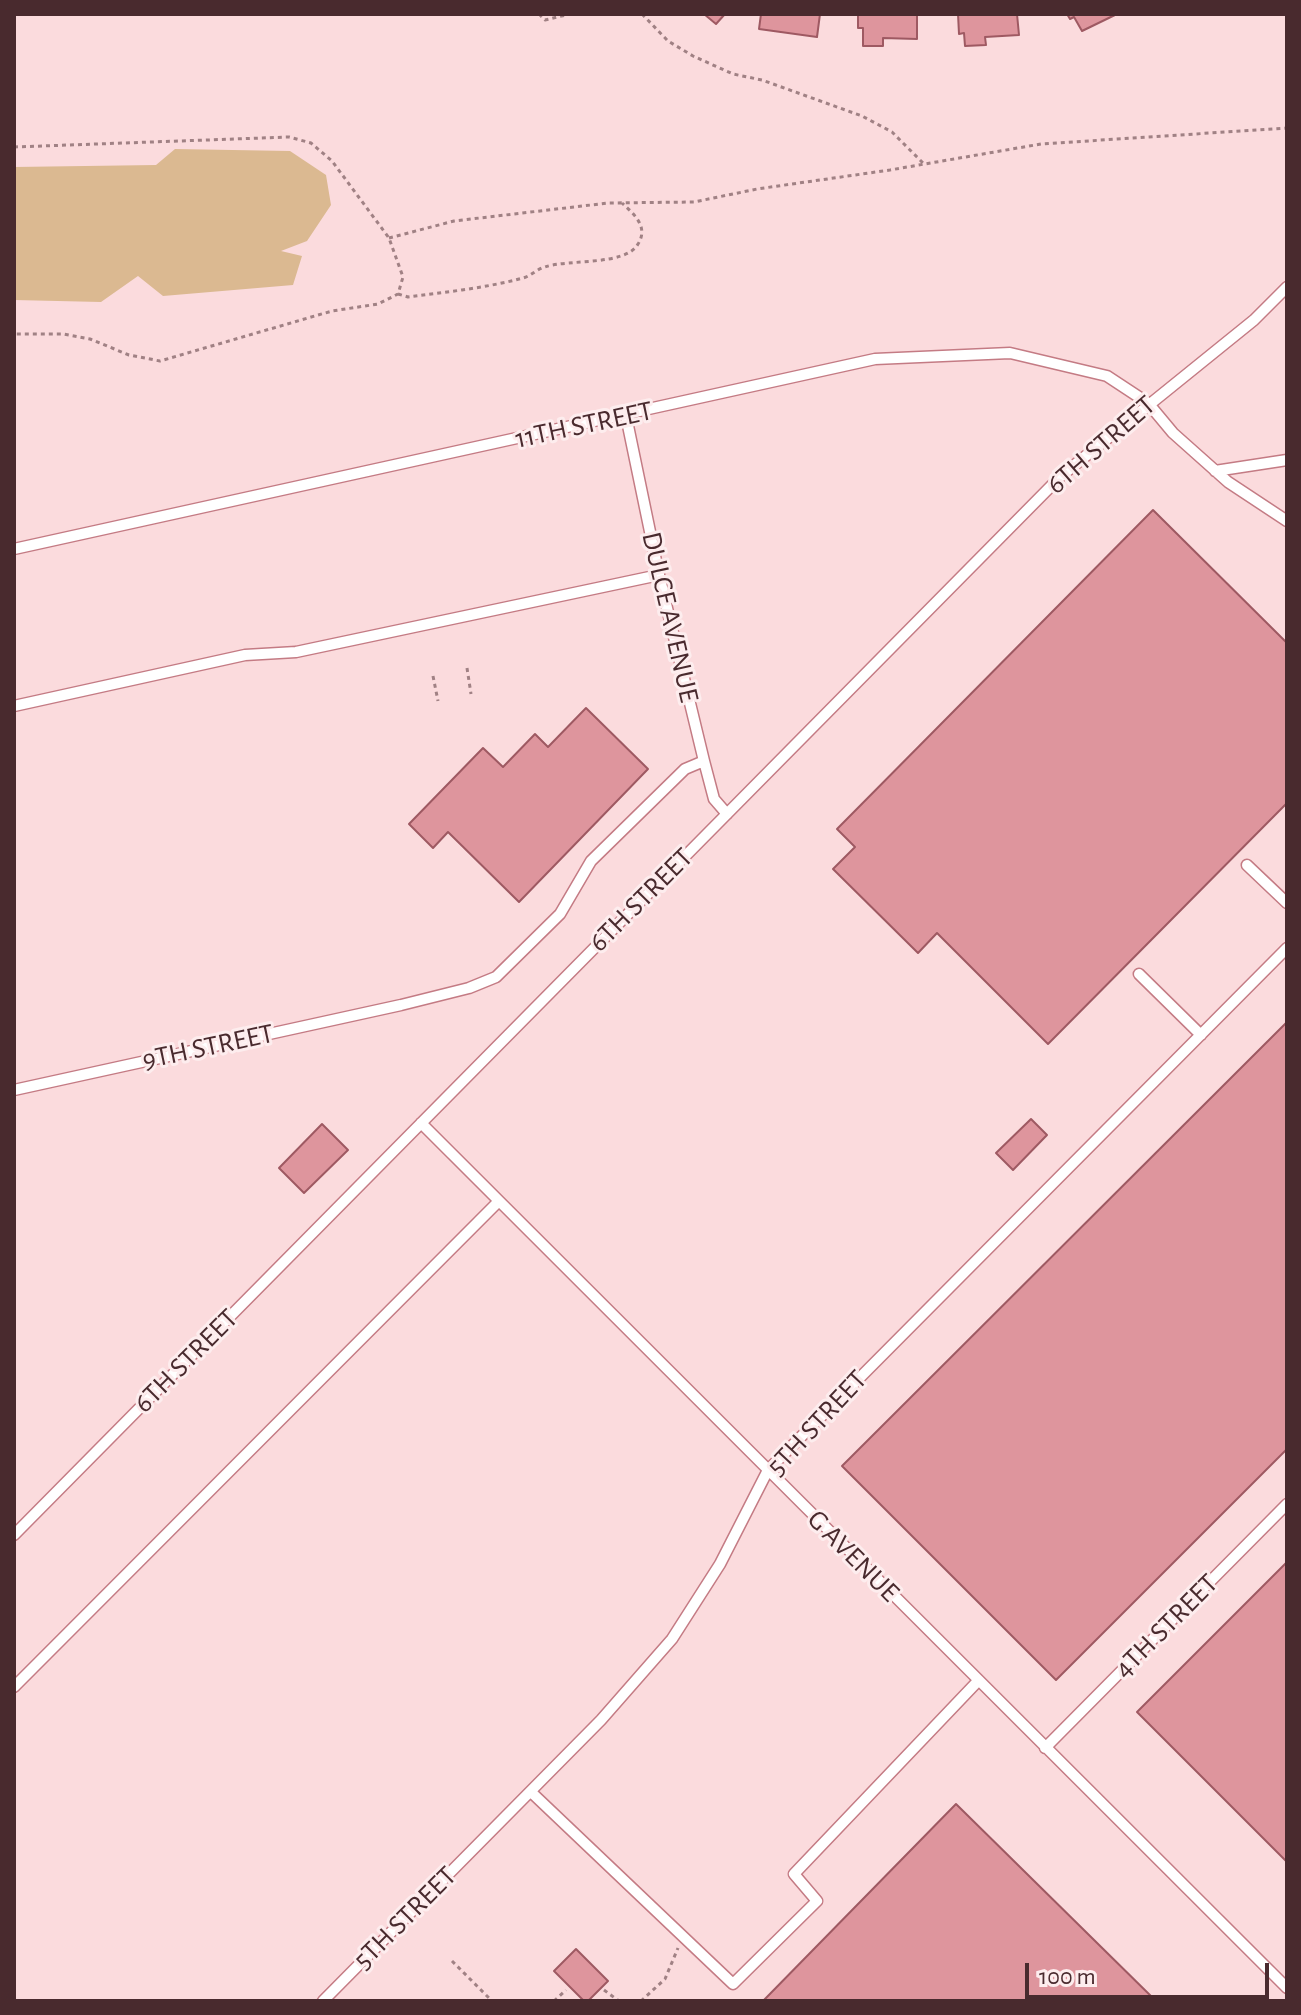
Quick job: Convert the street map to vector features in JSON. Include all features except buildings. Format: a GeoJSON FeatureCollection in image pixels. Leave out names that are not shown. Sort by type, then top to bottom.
{"type":"FeatureCollection","features":[{"type":"Feature","properties":{"kind":"lane","name":"6TH STREET"},"geometry":{"type":"LineString","coordinates":[[14,1535],[1061,476],[1254,320],[1287,287]]}},
{"type":"Feature","properties":{"kind":"lane","name":"11TH STREET"},"geometry":{"type":"LineString","coordinates":[[14,549],[875,359],[1010,353],[1107,376],[1148,403],[1173,433],[1215,471],[1245,495],[1287,521]]}},
{"type":"Feature","properties":{"kind":"lane","name":"DULCE AVENUE"},"geometry":{"type":"LineString","coordinates":[[626,416],[659,575],[704,761],[714,799],[727,814]]}},
{"type":"Feature","properties":{"kind":"lane"},"geometry":{"type":"LineString","coordinates":[[1215,471],[1287,460]]}},
{"type":"Feature","properties":{"kind":"lane"},"geometry":{"type":"LineString","coordinates":[[14,706],[245,655],[296,652],[659,575]]}},
{"type":"Feature","properties":{"kind":"lane","name":"9TH STREET"},"geometry":{"type":"LineString","coordinates":[[14,1090],[401,1005],[469,988],[496,977],[560,914],[591,861],[685,769],[704,761]]}},
{"type":"Feature","properties":{"kind":"lane"},"geometry":{"type":"LineString","coordinates":[[1247,865],[1287,903]]}},
{"type":"Feature","properties":{"kind":"lane","name":"5TH STREET"},"geometry":{"type":"LineString","coordinates":[[323,2001],[601,1720],[672,1639],[720,1564],[768,1470],[1287,948]]}},
{"type":"Feature","properties":{"kind":"lane"},"geometry":{"type":"LineString","coordinates":[[1139,974],[1201,1035]]}},
{"type":"Feature","properties":{"kind":"lane","name":"G AVENUE"},"geometry":{"type":"LineString","coordinates":[[421,1123],[1287,1988]]}},
{"type":"Feature","properties":{"kind":"lane"},"geometry":{"type":"LineString","coordinates":[[14,1687],[499,1201]]}},
{"type":"Feature","properties":{"kind":"lane","name":"4TH STREET"},"geometry":{"type":"LineString","coordinates":[[1045,1748],[1287,1504]]}},
{"type":"Feature","properties":{"kind":"lane"},"geometry":{"type":"LineString","coordinates":[[531,1792],[733,1984],[817,1901],[794,1874],[978,1681]]}},
{"type":"Feature","properties":{"kind":"path"},"geometry":{"type":"LineString","coordinates":[[539,14],[545,20],[570,14]]}},
{"type":"Feature","properties":{"kind":"path"},"geometry":{"type":"LineString","coordinates":[[642,14],[668,41],[693,56],[733,74],[762,80],[862,116],[892,132],[924,164]]}},
{"type":"Feature","properties":{"kind":"path"},"geometry":{"type":"LineString","coordinates":[[389,238],[454,221],[622,203],[694,202],[757,189],[1041,144],[1287,128]]}},
{"type":"Feature","properties":{"kind":"path"},"geometry":{"type":"LineString","coordinates":[[14,147],[289,137],[311,143],[332,161],[389,238],[403,277],[398,294]]}},
{"type":"Feature","properties":{"kind":"path"},"geometry":{"type":"LineString","coordinates":[[14,334],[77,336],[129,355],[160,361],[332,311],[378,304],[398,294],[408,297],[491,285],[527,277],[545,267],[626,255],[638,245],[642,232],[637,217],[622,203]]}},
{"type":"Feature","properties":{"kind":"path"},"geometry":{"type":"LineString","coordinates":[[467,668],[471,694]]}},
{"type":"Feature","properties":{"kind":"path"},"geometry":{"type":"LineString","coordinates":[[433,676],[438,701]]}},
{"type":"Feature","properties":{"kind":"path"},"geometry":{"type":"LineString","coordinates":[[641,2001],[665,1979],[678,1948]]}},
{"type":"Feature","properties":{"kind":"path"},"geometry":{"type":"LineString","coordinates":[[452,1961],[492,2001]]}},
{"type":"Feature","properties":{"kind":"path"},"geometry":{"type":"LineString","coordinates":[[554,2001],[566,1990]]}},
{"type":"Feature","properties":{"kind":"path"},"geometry":{"type":"LineString","coordinates":[[604,1990],[619,2001]]}},
{"type":"Feature","properties":{"kind":"shaded area"},"geometry":{"type":"Polygon","coordinates":[[[175,149],[290,151],[326,175],[331,205],[307,241],[281,251],[302,256],[293,285],[163,296],[138,276],[101,302],[14,300],[14,167],[156,165],[175,149]]]}}]}
